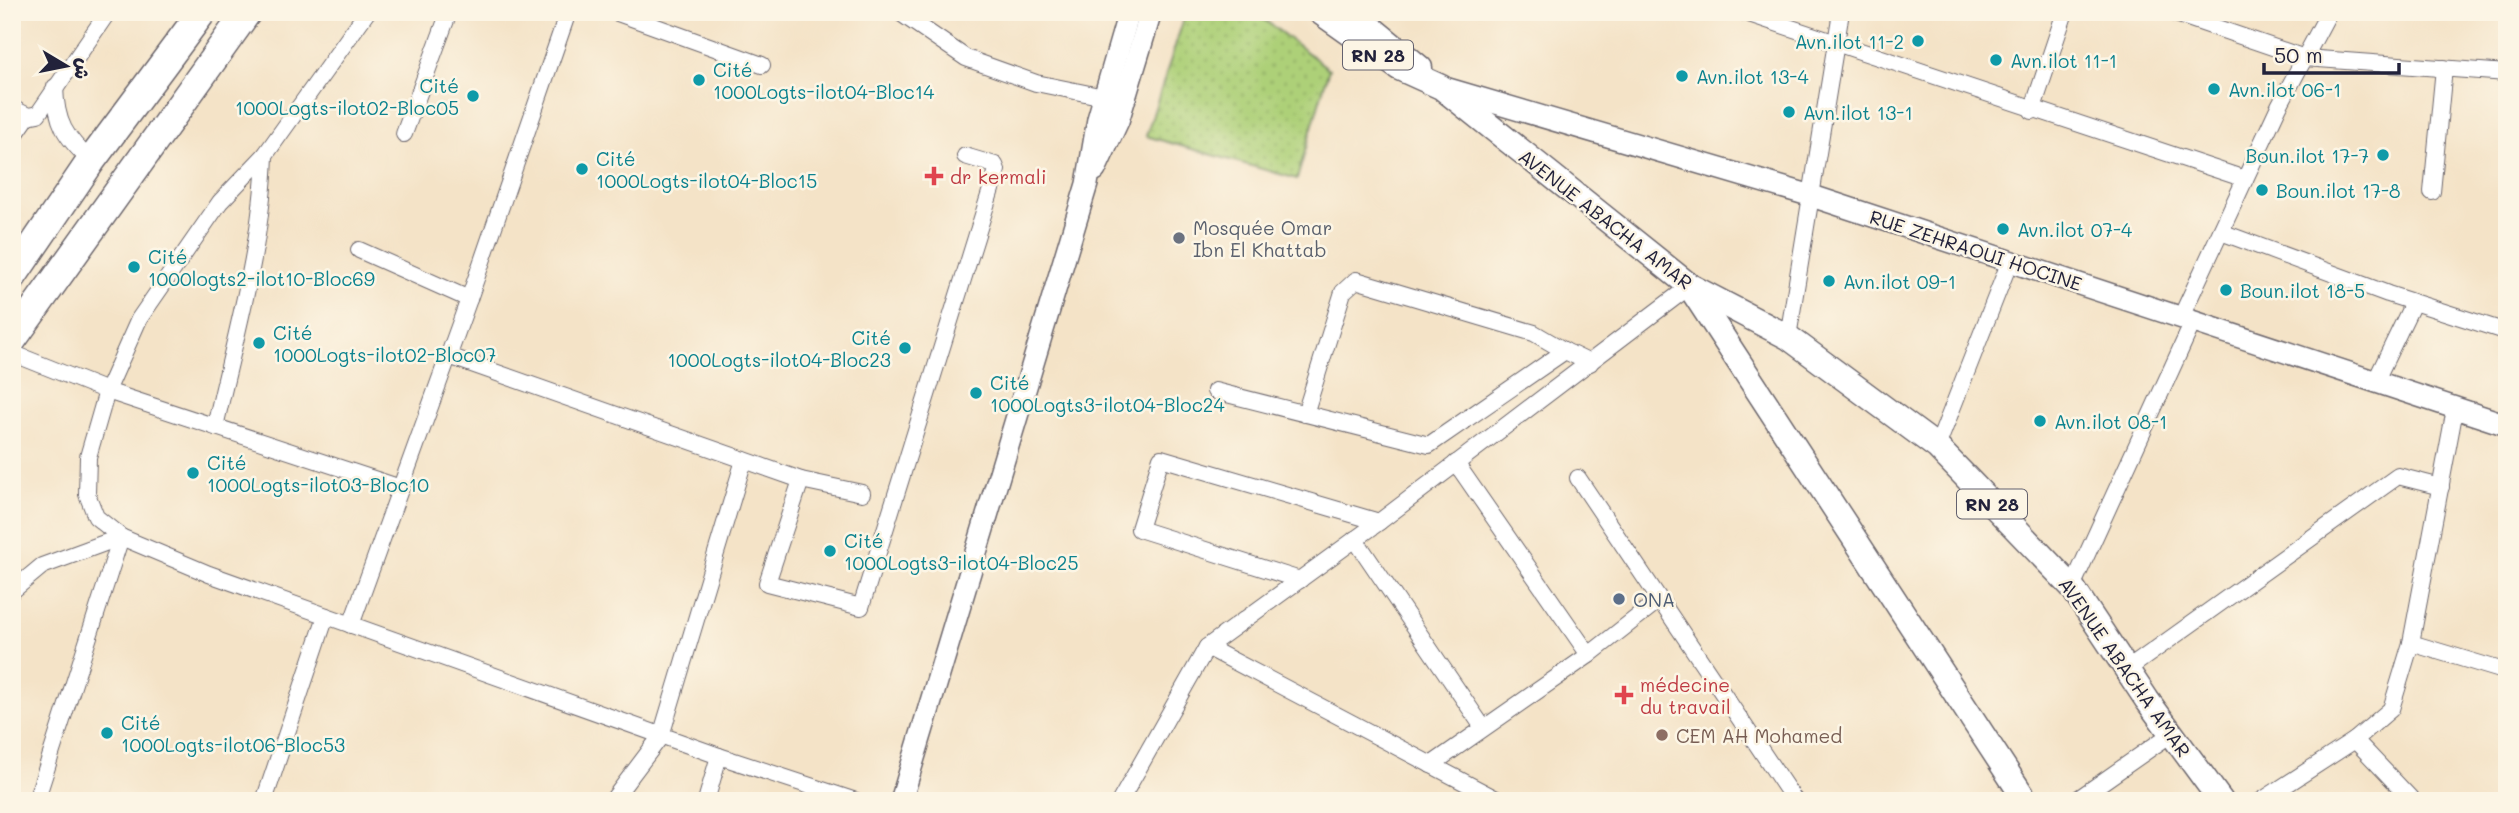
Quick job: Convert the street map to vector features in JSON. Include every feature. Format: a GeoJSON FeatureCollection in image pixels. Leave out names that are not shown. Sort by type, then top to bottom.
{"type":"FeatureCollection","features":[{"type":"Feature","properties":{"kind":"highway"},"geometry":{"type":"LineString","coordinates":[[12,277],[91,161],[202,12]]}},
{"type":"Feature","properties":{"kind":"highway"},"geometry":{"type":"LineString","coordinates":[[12,340],[247,12]]}},
{"type":"Feature","properties":{"kind":"main road","name":"AVENUE ABACHA AMAR"},"geometry":{"type":"LineString","coordinates":[[1320,12],[1399,68],[1441,87],[1689,286],[1788,337],[1937,447],[2072,587],[2171,733],[2221,801]]}},
{"type":"Feature","properties":{"kind":"main road"},"geometry":{"type":"LineString","coordinates":[[1352,12],[1441,87]]}},
{"type":"Feature","properties":{"kind":"main road"},"geometry":{"type":"LineString","coordinates":[[1689,286],[2026,801]]}},
{"type":"Feature","properties":{"kind":"street"},"geometry":{"type":"LineString","coordinates":[[12,108],[28,116],[38,114],[108,12]]}},
{"type":"Feature","properties":{"kind":"street"},"geometry":{"type":"LineString","coordinates":[[368,12],[265,155],[220,202],[146,308],[107,391],[88,457],[87,494],[96,517],[121,537],[209,574],[661,736],[856,801]]}},
{"type":"Feature","properties":{"kind":"street"},"geometry":{"type":"LineString","coordinates":[[404,134],[449,12]]}},
{"type":"Feature","properties":{"kind":"street"},"geometry":{"type":"LineString","coordinates":[[351,625],[449,356],[568,12]]}},
{"type":"Feature","properties":{"kind":"street"},"geometry":{"type":"LineString","coordinates":[[615,12],[762,65]]}},
{"type":"Feature","properties":{"kind":"street"},"geometry":{"type":"LineString","coordinates":[[899,12],[967,58],[1036,83],[1104,99],[1126,99]]}},
{"type":"Feature","properties":{"kind":"street"},"geometry":{"type":"LineString","coordinates":[[901,801],[1087,184],[1104,99],[1129,12]]}},
{"type":"Feature","properties":{"kind":"street"},"geometry":{"type":"LineString","coordinates":[[1087,184],[1109,142],[1126,99],[1151,12]]}},
{"type":"Feature","properties":{"kind":"street"},"geometry":{"type":"LineString","coordinates":[[1743,12],[2032,111],[2245,179]]}},
{"type":"Feature","properties":{"kind":"street"},"geometry":{"type":"LineString","coordinates":[[1788,337],[1841,12]]}},
{"type":"Feature","properties":{"kind":"street"},"geometry":{"type":"LineString","coordinates":[[2032,111],[2066,12]]}},
{"type":"Feature","properties":{"kind":"street"},"geometry":{"type":"LineString","coordinates":[[2170,12],[2305,58],[2507,73]]}},
{"type":"Feature","properties":{"kind":"street"},"geometry":{"type":"LineString","coordinates":[[2072,587],[2187,319],[2221,232],[2329,12]]}},
{"type":"Feature","properties":{"kind":"street"},"geometry":{"type":"LineString","coordinates":[[2432,192],[2444,68]]}},
{"type":"Feature","properties":{"kind":"street"},"geometry":{"type":"LineString","coordinates":[[55,87],[55,115],[71,142],[91,161]]}},
{"type":"Feature","properties":{"kind":"street","name":"RUE ZEHRAOUI HOCINE"},"geometry":{"type":"LineString","coordinates":[[1441,87],[1812,196],[2507,425]]}},
{"type":"Feature","properties":{"kind":"street"},"geometry":{"type":"LineString","coordinates":[[12,139],[28,116]]}},
{"type":"Feature","properties":{"kind":"street"},"geometry":{"type":"LineString","coordinates":[[215,427],[248,284],[260,214],[265,155]]}},
{"type":"Feature","properties":{"kind":"street"},"geometry":{"type":"LineString","coordinates":[[801,480],[767,583],[861,607],[997,170],[995,164],[965,156]]}},
{"type":"Feature","properties":{"kind":"street"},"geometry":{"type":"LineString","coordinates":[[2221,232],[2413,303],[2507,332]]}},
{"type":"Feature","properties":{"kind":"street"},"geometry":{"type":"LineString","coordinates":[[359,250],[469,299]]}},
{"type":"Feature","properties":{"kind":"street"},"geometry":{"type":"LineString","coordinates":[[1937,447],[2010,261]]}},
{"type":"Feature","properties":{"kind":"street"},"geometry":{"type":"LineString","coordinates":[[1305,414],[1343,292],[1356,280],[1534,333],[1590,363]]}},
{"type":"Feature","properties":{"kind":"street"},"geometry":{"type":"LineString","coordinates":[[1120,801],[1207,647],[1379,522],[1689,286]]}},
{"type":"Feature","properties":{"kind":"street"},"geometry":{"type":"LineString","coordinates":[[2375,382],[2413,303]]}},
{"type":"Feature","properties":{"kind":"street"},"geometry":{"type":"LineString","coordinates":[[1215,391],[1429,444],[1565,351]]}},
{"type":"Feature","properties":{"kind":"street"},"geometry":{"type":"LineString","coordinates":[[12,353],[107,391],[401,488]]}},
{"type":"Feature","properties":{"kind":"street"},"geometry":{"type":"LineString","coordinates":[[449,356],[801,480],[862,493]]}},
{"type":"Feature","properties":{"kind":"street"},"geometry":{"type":"LineString","coordinates":[[2261,801],[2356,740],[2391,709],[2411,643],[2455,409]]}},
{"type":"Feature","properties":{"kind":"street"},"geometry":{"type":"LineString","coordinates":[[1300,580],[1139,529],[1161,458],[1379,522]]}},
{"type":"Feature","properties":{"kind":"street"},"geometry":{"type":"LineString","coordinates":[[612,801],[661,736],[744,460]]}},
{"type":"Feature","properties":{"kind":"street"},"geometry":{"type":"LineString","coordinates":[[1456,463],[1589,655]]}},
{"type":"Feature","properties":{"kind":"street"},"geometry":{"type":"LineString","coordinates":[[2128,669],[2398,475],[2441,487]]}},
{"type":"Feature","properties":{"kind":"street"},"geometry":{"type":"LineString","coordinates":[[1578,478],[1795,801]]}},
{"type":"Feature","properties":{"kind":"street"},"geometry":{"type":"LineString","coordinates":[[12,591],[42,566],[121,537]]}},
{"type":"Feature","properties":{"kind":"street"},"geometry":{"type":"LineString","coordinates":[[36,801],[121,537]]}},
{"type":"Feature","properties":{"kind":"street"},"geometry":{"type":"LineString","coordinates":[[1355,539],[1482,726]]}},
{"type":"Feature","properties":{"kind":"street"},"geometry":{"type":"LineString","coordinates":[[1431,765],[1482,726],[1589,655],[1659,600]]}},
{"type":"Feature","properties":{"kind":"street"},"geometry":{"type":"LineString","coordinates":[[264,801],[326,616]]}},
{"type":"Feature","properties":{"kind":"street"},"geometry":{"type":"LineString","coordinates":[[2411,643],[2507,672]]}},
{"type":"Feature","properties":{"kind":"street"},"geometry":{"type":"LineString","coordinates":[[1207,647],[1500,801]]}},
{"type":"Feature","properties":{"kind":"street"},"geometry":{"type":"LineString","coordinates":[[2075,801],[2171,733]]}},
{"type":"Feature","properties":{"kind":"street"},"geometry":{"type":"LineString","coordinates":[[2356,740],[2413,801]]}},
{"type":"Feature","properties":{"kind":"street"},"geometry":{"type":"LineString","coordinates":[[706,801],[719,756]]}},
{"type":"Feature","properties":{"kind":"green space"},"geometry":{"type":"Polygon","coordinates":[[[1186,12],[1254,12],[1329,69],[1297,179],[1146,136],[1186,12]]]}},
{"type":"Feature","properties":{"kind":"place","name":"Avn.ilot 11-2"},"geometry":{"type":"Point","coordinates":[1918,41]}},
{"type":"Feature","properties":{"kind":"place","name":"Avn.ilot 11-1"},"geometry":{"type":"Point","coordinates":[1996,60]}},
{"type":"Feature","properties":{"kind":"place","name":"Avn.ilot 13-4"},"geometry":{"type":"Point","coordinates":[1682,76]}},
{"type":"Feature","properties":{"kind":"place","name":"Cité 1000Logts-ilot04-Bloc14"},"geometry":{"type":"Point","coordinates":[699,80]}},
{"type":"Feature","properties":{"kind":"place","name":"Avn.ilot 06-1"},"geometry":{"type":"Point","coordinates":[2214,89]}},
{"type":"Feature","properties":{"kind":"place","name":"Cité 1000Logts-ilot02-Bloc05"},"geometry":{"type":"Point","coordinates":[473,96]}},
{"type":"Feature","properties":{"kind":"place","name":"Avn.ilot 13-1"},"geometry":{"type":"Point","coordinates":[1789,112]}},
{"type":"Feature","properties":{"kind":"place","name":"Boun.ilot 17-7"},"geometry":{"type":"Point","coordinates":[2383,155]}},
{"type":"Feature","properties":{"kind":"place","name":"Cité 1000Logts-ilot04-Bloc15"},"geometry":{"type":"Point","coordinates":[582,169]}},
{"type":"Feature","properties":{"kind":"place","name":"dr kermali"},"geometry":{"type":"Point","coordinates":[934,176]}},
{"type":"Feature","properties":{"kind":"place","name":"Boun.ilot 17-8"},"geometry":{"type":"Point","coordinates":[2262,190]}},
{"type":"Feature","properties":{"kind":"place","name":"Avn.ilot 07-4"},"geometry":{"type":"Point","coordinates":[2003,229]}},
{"type":"Feature","properties":{"kind":"place","name":"Mosquée Omar Ibn El Khattab"},"geometry":{"type":"Point","coordinates":[1179,238]}},
{"type":"Feature","properties":{"kind":"place","name":"Cité 1000logts2-ilot10-Bloc69"},"geometry":{"type":"Point","coordinates":[134,267]}},
{"type":"Feature","properties":{"kind":"place","name":"Avn.ilot 09-1"},"geometry":{"type":"Point","coordinates":[1829,281]}},
{"type":"Feature","properties":{"kind":"place","name":"Boun.ilot 18-5"},"geometry":{"type":"Point","coordinates":[2226,290]}},
{"type":"Feature","properties":{"kind":"place","name":"Cité 1000Logts-ilot02-Bloc07"},"geometry":{"type":"Point","coordinates":[259,343]}},
{"type":"Feature","properties":{"kind":"place","name":"Cité 1000Logts-ilot04-Bloc23"},"geometry":{"type":"Point","coordinates":[905,348]}},
{"type":"Feature","properties":{"kind":"place","name":"Cité 1000Logts3-ilot04-Bloc24"},"geometry":{"type":"Point","coordinates":[976,393]}},
{"type":"Feature","properties":{"kind":"place","name":"Avn.ilot 08-1"},"geometry":{"type":"Point","coordinates":[2040,421]}},
{"type":"Feature","properties":{"kind":"place","name":"Cité 1000Logts-ilot03-Bloc10"},"geometry":{"type":"Point","coordinates":[193,473]}},
{"type":"Feature","properties":{"kind":"place","name":"Cité 1000Logts3-ilot04-Bloc25"},"geometry":{"type":"Point","coordinates":[830,551]}},
{"type":"Feature","properties":{"kind":"place","name":"ONA"},"geometry":{"type":"Point","coordinates":[1619,599]}},
{"type":"Feature","properties":{"kind":"place","name":"médecine du travail"},"geometry":{"type":"Point","coordinates":[1624,695]}},
{"type":"Feature","properties":{"kind":"place","name":"Cité 1000Logts-ilot06-Bloc53"},"geometry":{"type":"Point","coordinates":[107,733]}},
{"type":"Feature","properties":{"kind":"place","name":"CEM AH Mohamed"},"geometry":{"type":"Point","coordinates":[1662,735]}}]}
